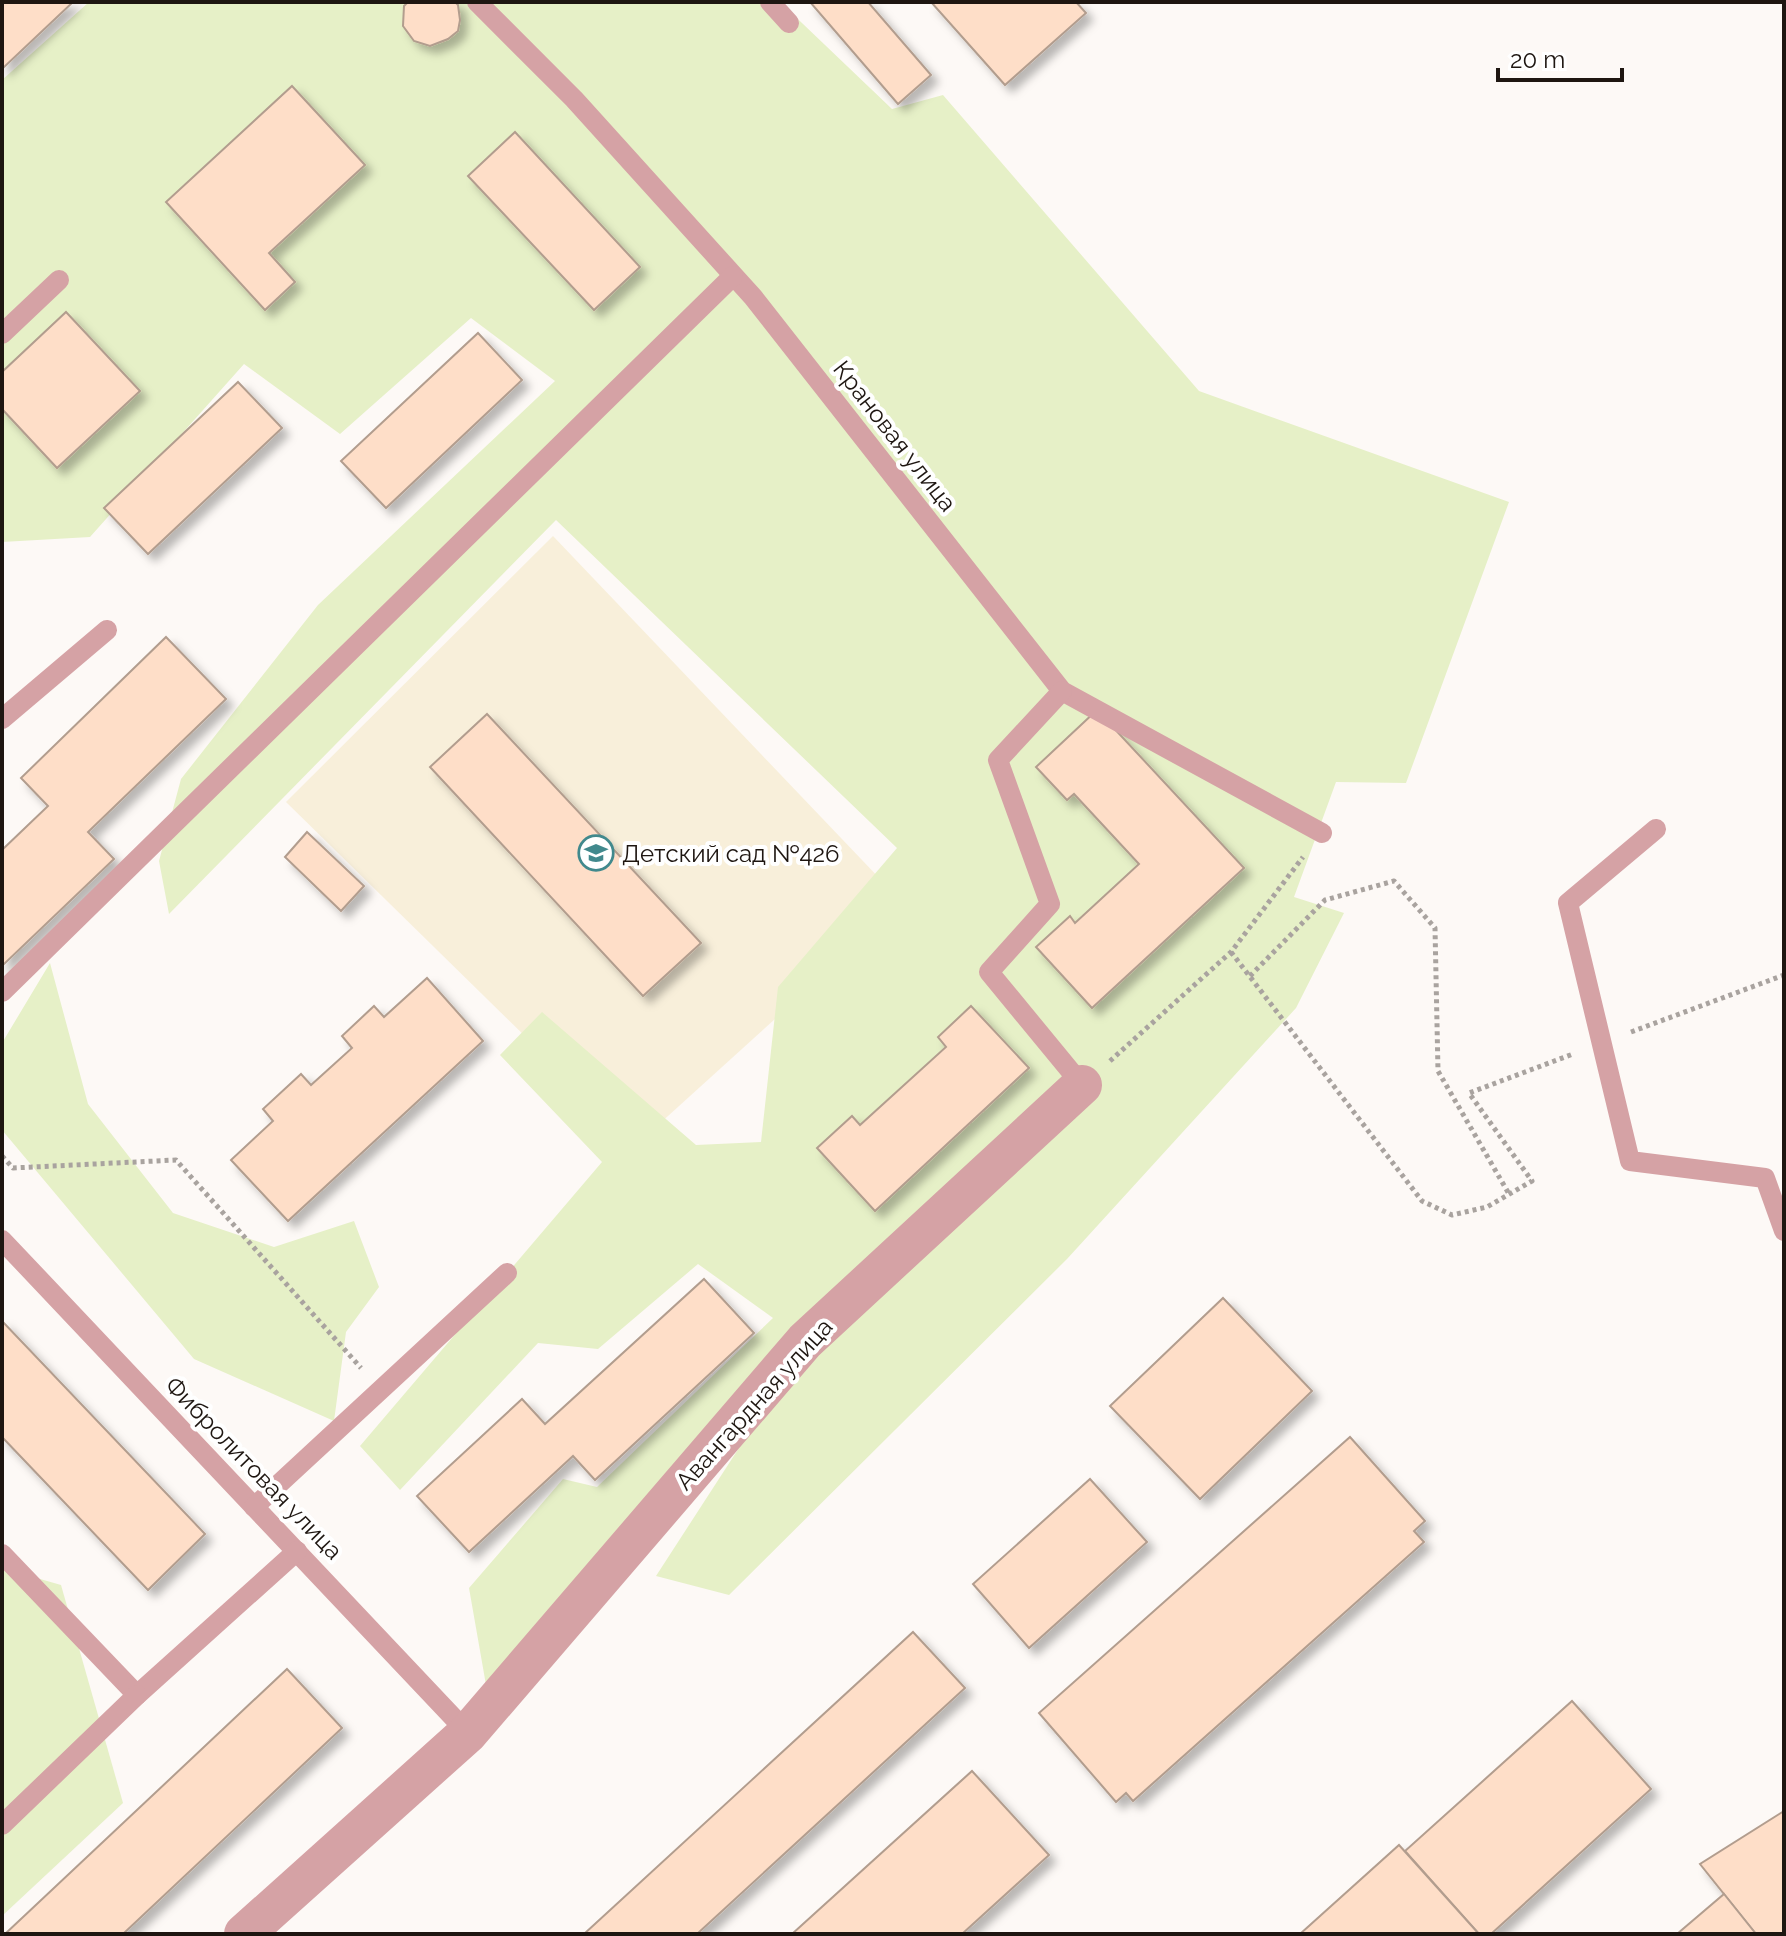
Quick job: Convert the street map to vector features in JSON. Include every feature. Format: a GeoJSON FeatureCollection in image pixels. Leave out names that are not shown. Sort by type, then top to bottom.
{"type":"FeatureCollection","features":[{"type":"Feature","properties":{"kind":"street","name":"Авангардная улица"},"geometry":{"type":"LineString","coordinates":[[244,1934],[468,1733],[805,1341],[1082,1085]]}},
{"type":"Feature","properties":{"kind":"lane","name":"Крановая улица"},"geometry":{"type":"LineString","coordinates":[[477,2],[574,99],[753,297],[1062,691],[1322,833]]}},
{"type":"Feature","properties":{"kind":"lane"},"geometry":{"type":"LineString","coordinates":[[770,2],[789,23]]}},
{"type":"Feature","properties":{"kind":"lane"},"geometry":{"type":"LineString","coordinates":[[2,992],[733,276]]}},
{"type":"Feature","properties":{"kind":"lane"},"geometry":{"type":"LineString","coordinates":[[2,334],[59,280]]}},
{"type":"Feature","properties":{"kind":"lane"},"geometry":{"type":"LineString","coordinates":[[2,719],[107,630]]}},
{"type":"Feature","properties":{"kind":"lane"},"geometry":{"type":"LineString","coordinates":[[1062,691],[998,760],[1050,904],[989,972],[1082,1085]]}},
{"type":"Feature","properties":{"kind":"lane"},"geometry":{"type":"LineString","coordinates":[[1656,829],[1568,903],[1630,1161],[1765,1178],[1784,1231]]}},
{"type":"Feature","properties":{"kind":"lane","name":"Фибролитовая улица"},"geometry":{"type":"LineString","coordinates":[[2,1240],[468,1733]]}},
{"type":"Feature","properties":{"kind":"lane"},"geometry":{"type":"LineString","coordinates":[[254,1507],[507,1273]]}},
{"type":"Feature","properties":{"kind":"lane"},"geometry":{"type":"LineString","coordinates":[[2,1825],[137,1695],[297,1551]]}},
{"type":"Feature","properties":{"kind":"lane"},"geometry":{"type":"LineString","coordinates":[[2,1554],[137,1695]]}},
{"type":"Feature","properties":{"kind":"path"},"geometry":{"type":"LineString","coordinates":[[1082,1085],[1231,952],[1322,833]]}},
{"type":"Feature","properties":{"kind":"path"},"geometry":{"type":"LineString","coordinates":[[1250,976],[1325,900],[1394,881],[1435,928],[1438,1071],[1509,1194]]}},
{"type":"Feature","properties":{"kind":"path"},"geometry":{"type":"LineString","coordinates":[[1231,952],[1422,1201],[1452,1215],[1487,1207],[1532,1181],[1469,1093]]}},
{"type":"Feature","properties":{"kind":"path"},"geometry":{"type":"LineString","coordinates":[[2,1156],[13,1168],[176,1160],[381,1390]]}},
{"type":"Feature","properties":{"kind":"shaded area","name":"Детский сад №426"},"geometry":{"type":"Polygon","coordinates":[[[553,536],[903,903],[636,1145],[286,802],[553,536]]]}},
{"type":"Feature","properties":{"kind":"green space"},"geometry":{"type":"Polygon","coordinates":[[[89,2],[780,2],[892,109],[943,95],[1199,391],[1509,502],[1406,783],[1336,782],[1294,897],[1344,913],[1296,1008],[1067,1259],[729,1595],[656,1576],[748,1434],[486,1685],[469,1588],[563,1479],[597,1487],[773,1318],[698,1264],[598,1349],[538,1343],[400,1490],[360,1446],[602,1162],[500,1055],[542,1012],[696,1145],[761,1142],[778,987],[897,848],[556,520],[169,914],[159,861],[181,779],[318,605],[555,381],[471,318],[340,434],[244,364],[90,537],[2,542],[2,80],[89,2]]]}},
{"type":"Feature","properties":{"kind":"green space"},"geometry":{"type":"Polygon","coordinates":[[[50,963],[88,1104],[173,1213],[274,1247],[354,1221],[379,1287],[346,1332],[334,1421],[194,1359],[2,1130],[2,1043],[50,963]]]}},
{"type":"Feature","properties":{"kind":"green space"},"geometry":{"type":"Polygon","coordinates":[[[2,1568],[61,1585],[123,1803],[2,1916],[2,1568]]]}},
{"type":"Feature","properties":{"kind":"building"},"geometry":{"type":"Polygon","coordinates":[[[2,2],[73,2],[2,69],[2,2]]]}},
{"type":"Feature","properties":{"kind":"building"},"geometry":{"type":"Polygon","coordinates":[[[408,2],[455,2],[460,20],[458,31],[430,46],[414,41],[403,26],[404,6],[408,2]]]}},
{"type":"Feature","properties":{"kind":"building"},"geometry":{"type":"Polygon","coordinates":[[[810,2],[868,2],[931,75],[898,104],[810,2]]]}},
{"type":"Feature","properties":{"kind":"building"},"geometry":{"type":"Polygon","coordinates":[[[931,2],[1076,2],[1086,13],[1005,85],[931,2]]]}},
{"type":"Feature","properties":{"kind":"building"},"geometry":{"type":"Polygon","coordinates":[[[292,86],[365,165],[269,253],[295,282],[265,310],[166,202],[292,86]]]}},
{"type":"Feature","properties":{"kind":"building"},"geometry":{"type":"Polygon","coordinates":[[[515,132],[640,267],[594,310],[468,176],[515,132]]]}},
{"type":"Feature","properties":{"kind":"building"},"geometry":{"type":"Polygon","coordinates":[[[66,312],[140,391],[57,468],[2,409],[2,372],[66,312]]]}},
{"type":"Feature","properties":{"kind":"building"},"geometry":{"type":"Polygon","coordinates":[[[478,333],[522,380],[386,508],[341,461],[478,333]]]}},
{"type":"Feature","properties":{"kind":"building"},"geometry":{"type":"Polygon","coordinates":[[[238,382],[282,428],[148,554],[104,508],[238,382]]]}},
{"type":"Feature","properties":{"kind":"building"},"geometry":{"type":"Polygon","coordinates":[[[166,637],[226,699],[88,832],[114,859],[2,966],[2,850],[48,806],[21,778],[166,637]]]}},
{"type":"Feature","properties":{"kind":"building"},"geometry":{"type":"Polygon","coordinates":[[[1097,710],[1244,868],[1092,1008],[1036,947],[1070,916],[1075,923],[1139,864],[1074,794],[1067,800],[1036,767],[1097,710]]]}},
{"type":"Feature","properties":{"kind":"building"},"geometry":{"type":"Polygon","coordinates":[[[487,714],[701,943],[643,996],[430,767],[487,714]]]}},
{"type":"Feature","properties":{"kind":"building"},"geometry":{"type":"Polygon","coordinates":[[[307,832],[364,886],[341,911],[285,857],[307,832]]]}},
{"type":"Feature","properties":{"kind":"building"},"geometry":{"type":"Polygon","coordinates":[[[427,978],[483,1041],[288,1221],[231,1160],[273,1121],[263,1109],[301,1074],[311,1085],[352,1048],[342,1036],[374,1006],[384,1017],[427,978]]]}},
{"type":"Feature","properties":{"kind":"building"},"geometry":{"type":"Polygon","coordinates":[[[971,1006],[1029,1068],[875,1211],[817,1148],[852,1116],[860,1125],[946,1047],[938,1037],[971,1006]]]}},
{"type":"Feature","properties":{"kind":"building"},"geometry":{"type":"Polygon","coordinates":[[[704,1279],[754,1333],[595,1480],[573,1456],[469,1552],[417,1496],[522,1399],[545,1424],[704,1279]]]}},
{"type":"Feature","properties":{"kind":"building"},"geometry":{"type":"Polygon","coordinates":[[[1223,1298],[1312,1391],[1200,1499],[1110,1406],[1223,1298]]]}},
{"type":"Feature","properties":{"kind":"building"},"geometry":{"type":"Polygon","coordinates":[[[2,1321],[205,1534],[148,1590],[2,1437],[2,1321]]]}},
{"type":"Feature","properties":{"kind":"building"},"geometry":{"type":"Polygon","coordinates":[[[1350,1437],[1425,1521],[1414,1531],[1424,1542],[1133,1801],[1126,1793],[1116,1802],[1039,1713],[1350,1437]]]}},
{"type":"Feature","properties":{"kind":"building"},"geometry":{"type":"Polygon","coordinates":[[[1090,1479],[1147,1542],[1029,1648],[973,1584],[1090,1479]]]}},
{"type":"Feature","properties":{"kind":"building"},"geometry":{"type":"Polygon","coordinates":[[[913,1632],[965,1688],[697,1934],[584,1934],[913,1632]]]}},
{"type":"Feature","properties":{"kind":"building"},"geometry":{"type":"Polygon","coordinates":[[[287,1669],[342,1728],[123,1934],[5,1934],[287,1669]]]}},
{"type":"Feature","properties":{"kind":"building"},"geometry":{"type":"Polygon","coordinates":[[[1572,1701],[1651,1789],[1491,1934],[1479,1934],[1405,1851],[1572,1701]]]}},
{"type":"Feature","properties":{"kind":"building"},"geometry":{"type":"Polygon","coordinates":[[[972,1771],[1049,1855],[962,1934],[792,1934],[972,1771]]]}},
{"type":"Feature","properties":{"kind":"building"},"geometry":{"type":"Polygon","coordinates":[[[1784,1811],[1784,1934],[1756,1934],[1700,1864],[1784,1811]]]}},
{"type":"Feature","properties":{"kind":"building"},"geometry":{"type":"Polygon","coordinates":[[[1399,1845],[1479,1934],[1300,1934],[1399,1845]]]}},
{"type":"Feature","properties":{"kind":"building"},"geometry":{"type":"Polygon","coordinates":[[[1724,1894],[1756,1934],[1677,1934],[1724,1894]]]}},
{"type":"Feature","properties":{"kind":"place","name":"Детский сад №426"},"geometry":{"type":"Point","coordinates":[596,853]}}]}
